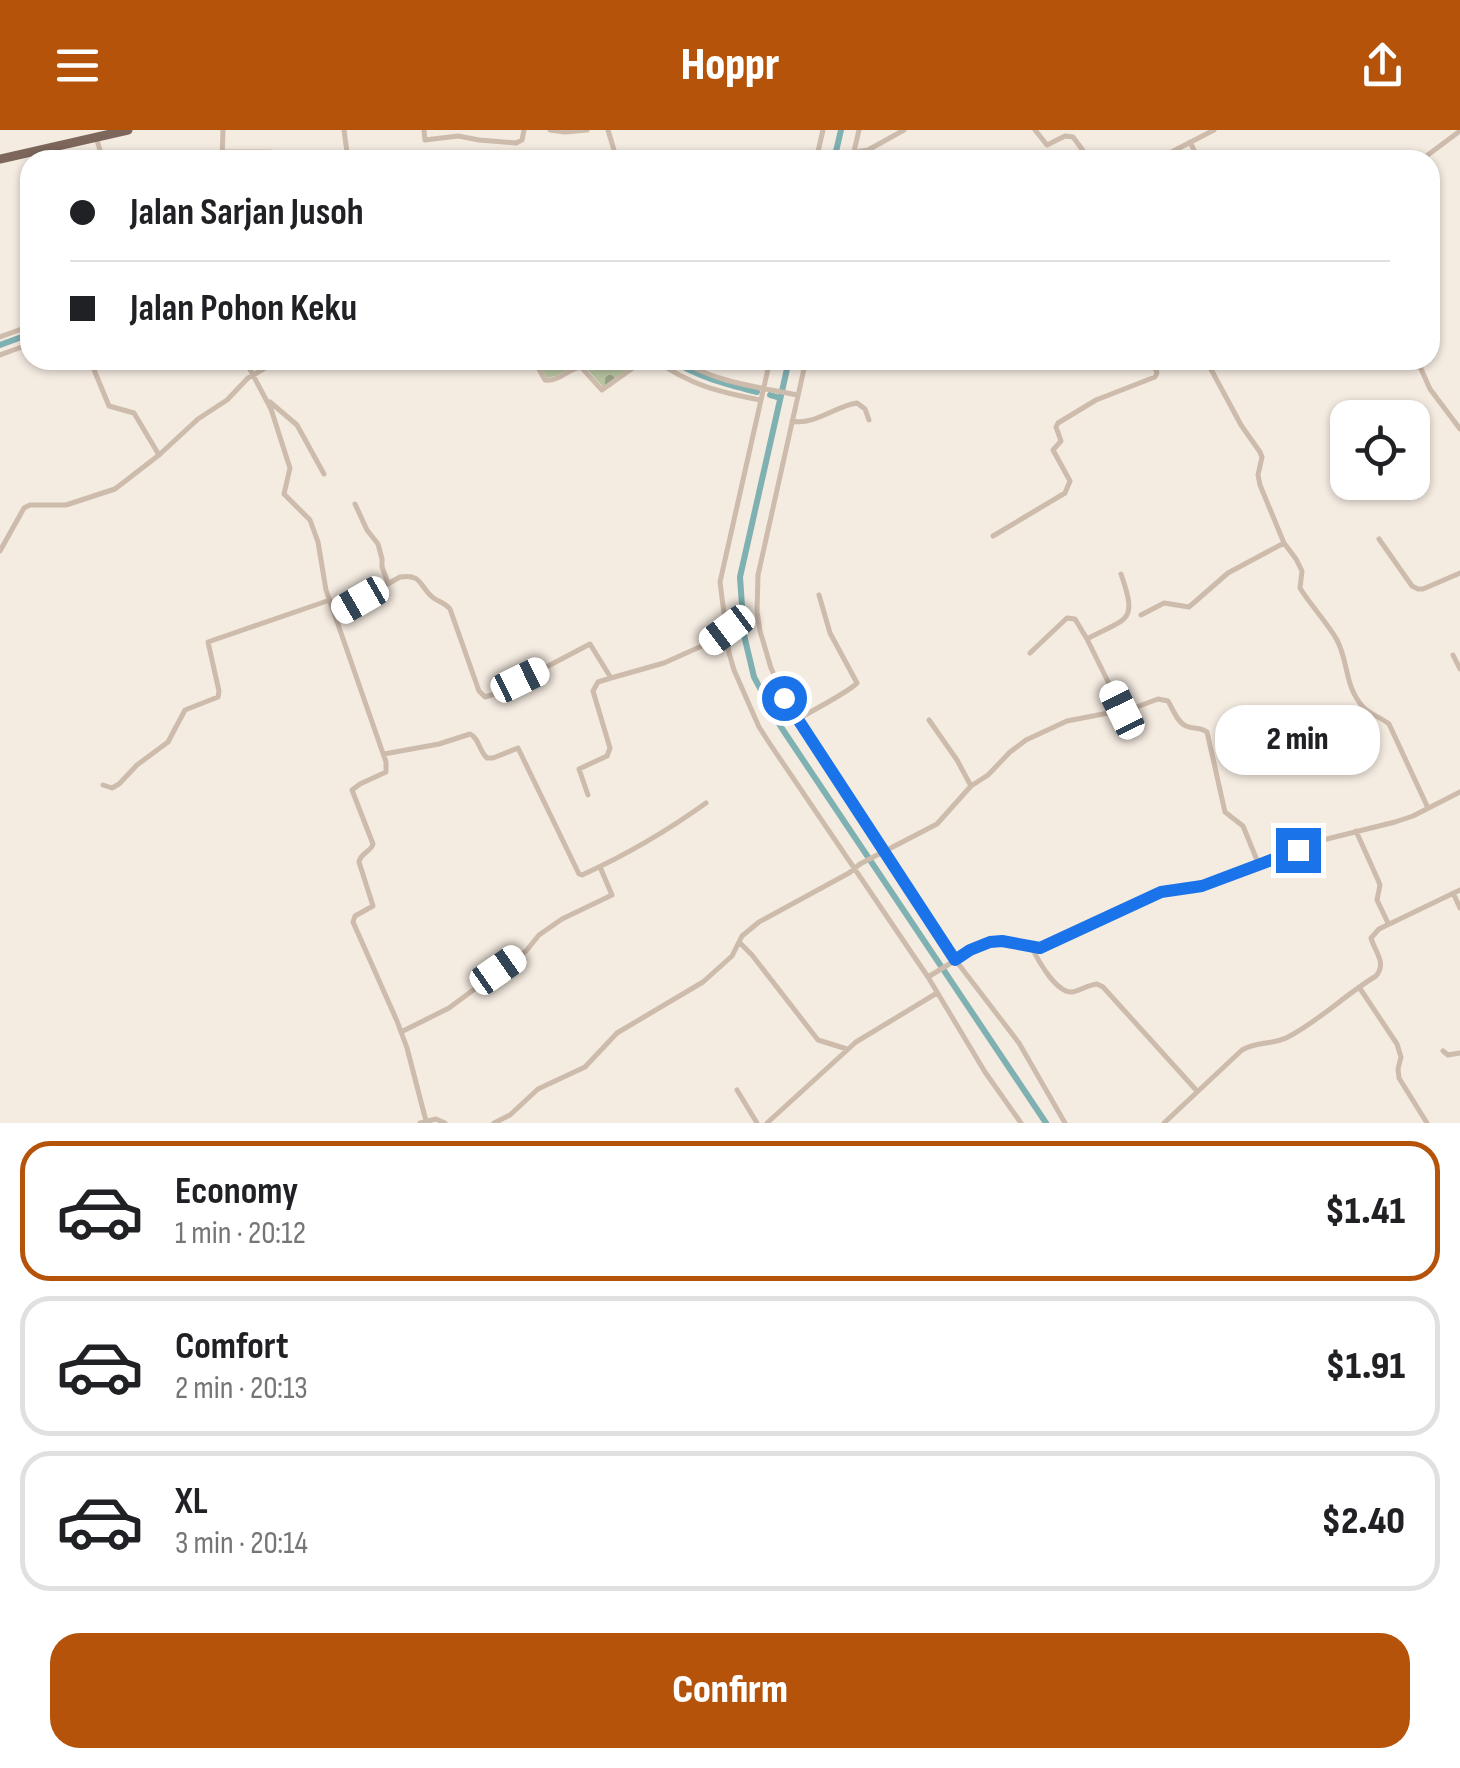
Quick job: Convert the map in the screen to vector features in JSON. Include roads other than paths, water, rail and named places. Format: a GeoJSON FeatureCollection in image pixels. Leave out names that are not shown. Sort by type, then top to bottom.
{"type":"FeatureCollection","features":[{"type":"Feature","properties":{"kind":"main road"},"geometry":{"type":"LineString","coordinates":[[39,150],[128,130]]}},
{"type":"Feature","properties":{"kind":"street"},"geometry":{"type":"LineString","coordinates":[[424,130],[425,140],[458,136],[516,142],[522,140],[524,130]]}},
{"type":"Feature","properties":{"kind":"street"},"geometry":{"type":"LineString","coordinates":[[550,130],[587,130]]}},
{"type":"Feature","properties":{"kind":"street"},"geometry":{"type":"LineString","coordinates":[[868,150],[904,130]]}},
{"type":"Feature","properties":{"kind":"street"},"geometry":{"type":"LineString","coordinates":[[1035,130],[1047,145],[1065,136],[1073,137],[1083,150]]}},
{"type":"Feature","properties":{"kind":"street"},"geometry":{"type":"LineString","coordinates":[[1175,150],[1214,130]]}},
{"type":"Feature","properties":{"kind":"street"},"geometry":{"type":"LineString","coordinates":[[1434,150],[1460,131]]}},
{"type":"Feature","properties":{"kind":"street"},"geometry":{"type":"LineString","coordinates":[[96,137],[99,150]]}},
{"type":"Feature","properties":{"kind":"street"},"geometry":{"type":"LineString","coordinates":[[1190,142],[1194,150]]}},
{"type":"Feature","properties":{"kind":"street"},"geometry":{"type":"LineString","coordinates":[[94,370],[109,406],[134,413],[159,456]]}},
{"type":"Feature","properties":{"kind":"street"},"geometry":{"type":"LineString","coordinates":[[249,370],[266,400],[290,468],[284,494],[310,520],[330,600],[384,754],[386,772],[352,790],[373,844],[359,862],[373,906],[352,919],[401,1032],[423,1122],[436,1119],[445,1123]]}},
{"type":"Feature","properties":{"kind":"street"},"geometry":{"type":"LineString","coordinates":[[0,551],[19,515],[30,504],[66,504],[115,489],[264,370]]}},
{"type":"Feature","properties":{"kind":"street"},"geometry":{"type":"LineString","coordinates":[[540,370],[545,380],[552,380],[570,370]]}},
{"type":"Feature","properties":{"kind":"street"},"geometry":{"type":"LineString","coordinates":[[583,370],[604,390],[631,370]]}},
{"type":"Feature","properties":{"kind":"street"},"geometry":{"type":"LineString","coordinates":[[671,370],[694,384],[760,400]]}},
{"type":"Feature","properties":{"kind":"street"},"geometry":{"type":"LineString","coordinates":[[701,370],[794,394]]}},
{"type":"Feature","properties":{"kind":"street"},"geometry":{"type":"LineString","coordinates":[[768,370],[720,582],[734,670],[759,727],[858,866],[985,1072],[1022,1123]]}},
{"type":"Feature","properties":{"kind":"street"},"geometry":{"type":"LineString","coordinates":[[802,370],[794,394],[792,421],[758,575],[760,631],[765,651],[797,720],[955,960],[1012,1034],[1065,1123]]}},
{"type":"Feature","properties":{"kind":"street"},"geometry":{"type":"LineString","coordinates":[[993,536],[1069,488],[1070,480],[1052,450],[1061,441],[1058,422],[1096,400],[1152,379],[1156,370]]}},
{"type":"Feature","properties":{"kind":"street"},"geometry":{"type":"LineString","coordinates":[[1211,370],[1241,426],[1260,452],[1260,485],[1284,544],[1302,571],[1300,588],[1337,642],[1354,694],[1368,712],[1389,724],[1429,808]]}},
{"type":"Feature","properties":{"kind":"street"},"geometry":{"type":"LineString","coordinates":[[1422,370],[1460,429]]}},
{"type":"Feature","properties":{"kind":"street"},"geometry":{"type":"LineString","coordinates":[[266,400],[297,426],[324,474]]}},
{"type":"Feature","properties":{"kind":"street"},"geometry":{"type":"LineString","coordinates":[[792,421],[806,422],[843,406],[858,404],[869,420]]}},
{"type":"Feature","properties":{"kind":"street"},"geometry":{"type":"LineString","coordinates":[[356,504],[378,544],[388,584]]}},
{"type":"Feature","properties":{"kind":"street"},"geometry":{"type":"LineString","coordinates":[[1378,539],[1418,590],[1460,573]]}},
{"type":"Feature","properties":{"kind":"street"},"geometry":{"type":"LineString","coordinates":[[1141,616],[1164,602],[1189,607],[1228,573],[1284,544]]}},
{"type":"Feature","properties":{"kind":"street"},"geometry":{"type":"LineString","coordinates":[[1087,640],[1126,618],[1130,602],[1122,574]]}},
{"type":"Feature","properties":{"kind":"street"},"geometry":{"type":"LineString","coordinates":[[335,614],[400,577],[412,576],[434,599],[447,604],[485,697],[590,644],[611,678]]}},
{"type":"Feature","properties":{"kind":"street"},"geometry":{"type":"LineString","coordinates":[[797,720],[857,683],[825,622],[819,595]]}},
{"type":"Feature","properties":{"kind":"street"},"geometry":{"type":"LineString","coordinates":[[103,785],[112,788],[119,784],[168,742],[185,710],[218,697],[208,642],[330,600]]}},
{"type":"Feature","properties":{"kind":"street"},"geometry":{"type":"LineString","coordinates":[[1030,653],[1068,618],[1074,619],[1122,710]]}},
{"type":"Feature","properties":{"kind":"street"},"geometry":{"type":"LineString","coordinates":[[588,795],[578,769],[607,756],[610,748],[593,690],[598,682],[664,663],[704,646],[727,630]]}},
{"type":"Feature","properties":{"kind":"street"},"geometry":{"type":"LineString","coordinates":[[1453,654],[1460,669]]}},
{"type":"Feature","properties":{"kind":"street"},"geometry":{"type":"LineString","coordinates":[[494,1123],[510,1115],[538,1089],[585,1067],[618,1033],[703,982],[732,956],[758,922],[937,824],[971,786],[1010,752],[1026,740],[1067,722],[1168,700],[1181,722],[1204,728],[1225,812],[1243,826],[1259,865]]}},
{"type":"Feature","properties":{"kind":"street"},"geometry":{"type":"LineString","coordinates":[[929,720],[971,786]]}},
{"type":"Feature","properties":{"kind":"street"},"geometry":{"type":"LineString","coordinates":[[384,754],[470,734],[490,759],[518,748],[579,874],[600,867],[678,824],[706,803]]}},
{"type":"Feature","properties":{"kind":"street"},"geometry":{"type":"LineString","coordinates":[[928,977],[990,942],[1032,948],[1046,945],[1161,892],[1202,886],[1322,840],[1395,822],[1460,792]]}},
{"type":"Feature","properties":{"kind":"street"},"geometry":{"type":"LineString","coordinates":[[1356,831],[1378,880],[1378,905],[1388,924]]}},
{"type":"Feature","properties":{"kind":"street"},"geometry":{"type":"LineString","coordinates":[[401,1032],[449,1008],[562,919],[611,896],[600,867]]}},
{"type":"Feature","properties":{"kind":"street"},"geometry":{"type":"LineString","coordinates":[[1164,1123],[1242,1050],[1292,1035],[1376,976],[1382,962],[1371,938],[1379,928],[1456,892],[1460,908]]}},
{"type":"Feature","properties":{"kind":"street"},"geometry":{"type":"LineString","coordinates":[[739,942],[818,1040],[847,1050]]}},
{"type":"Feature","properties":{"kind":"street"},"geometry":{"type":"LineString","coordinates":[[1032,948],[1062,989],[1072,992],[1096,984],[1102,987],[1197,1091]]}},
{"type":"Feature","properties":{"kind":"street"},"geometry":{"type":"LineString","coordinates":[[1359,987],[1397,1044],[1401,1058],[1399,1078],[1427,1123]]}},
{"type":"Feature","properties":{"kind":"street"},"geometry":{"type":"LineString","coordinates":[[766,1123],[865,1035],[938,993]]}},
{"type":"Feature","properties":{"kind":"street"},"geometry":{"type":"LineString","coordinates":[[1443,1051],[1460,1054]]}},
{"type":"Feature","properties":{"kind":"street"},"geometry":{"type":"LineString","coordinates":[[737,1090],[757,1123]]}},
{"type":"Feature","properties":{"kind":"waterway"},"geometry":{"type":"LineString","coordinates":[[836,150],[841,130]]}},
{"type":"Feature","properties":{"kind":"waterway"},"geometry":{"type":"LineString","coordinates":[[0,345],[20,338]]}},
{"type":"Feature","properties":{"kind":"waterway"},"geometry":{"type":"LineString","coordinates":[[692,370],[757,392]]}},
{"type":"Feature","properties":{"kind":"waterway"},"geometry":{"type":"LineString","coordinates":[[787,370],[740,577],[744,635],[754,677],[781,727],[1046,1123]]}},
{"type":"Feature","properties":{"kind":"waterway"},"geometry":{"type":"LineString","coordinates":[[770,395],[780,398]]}}]}
